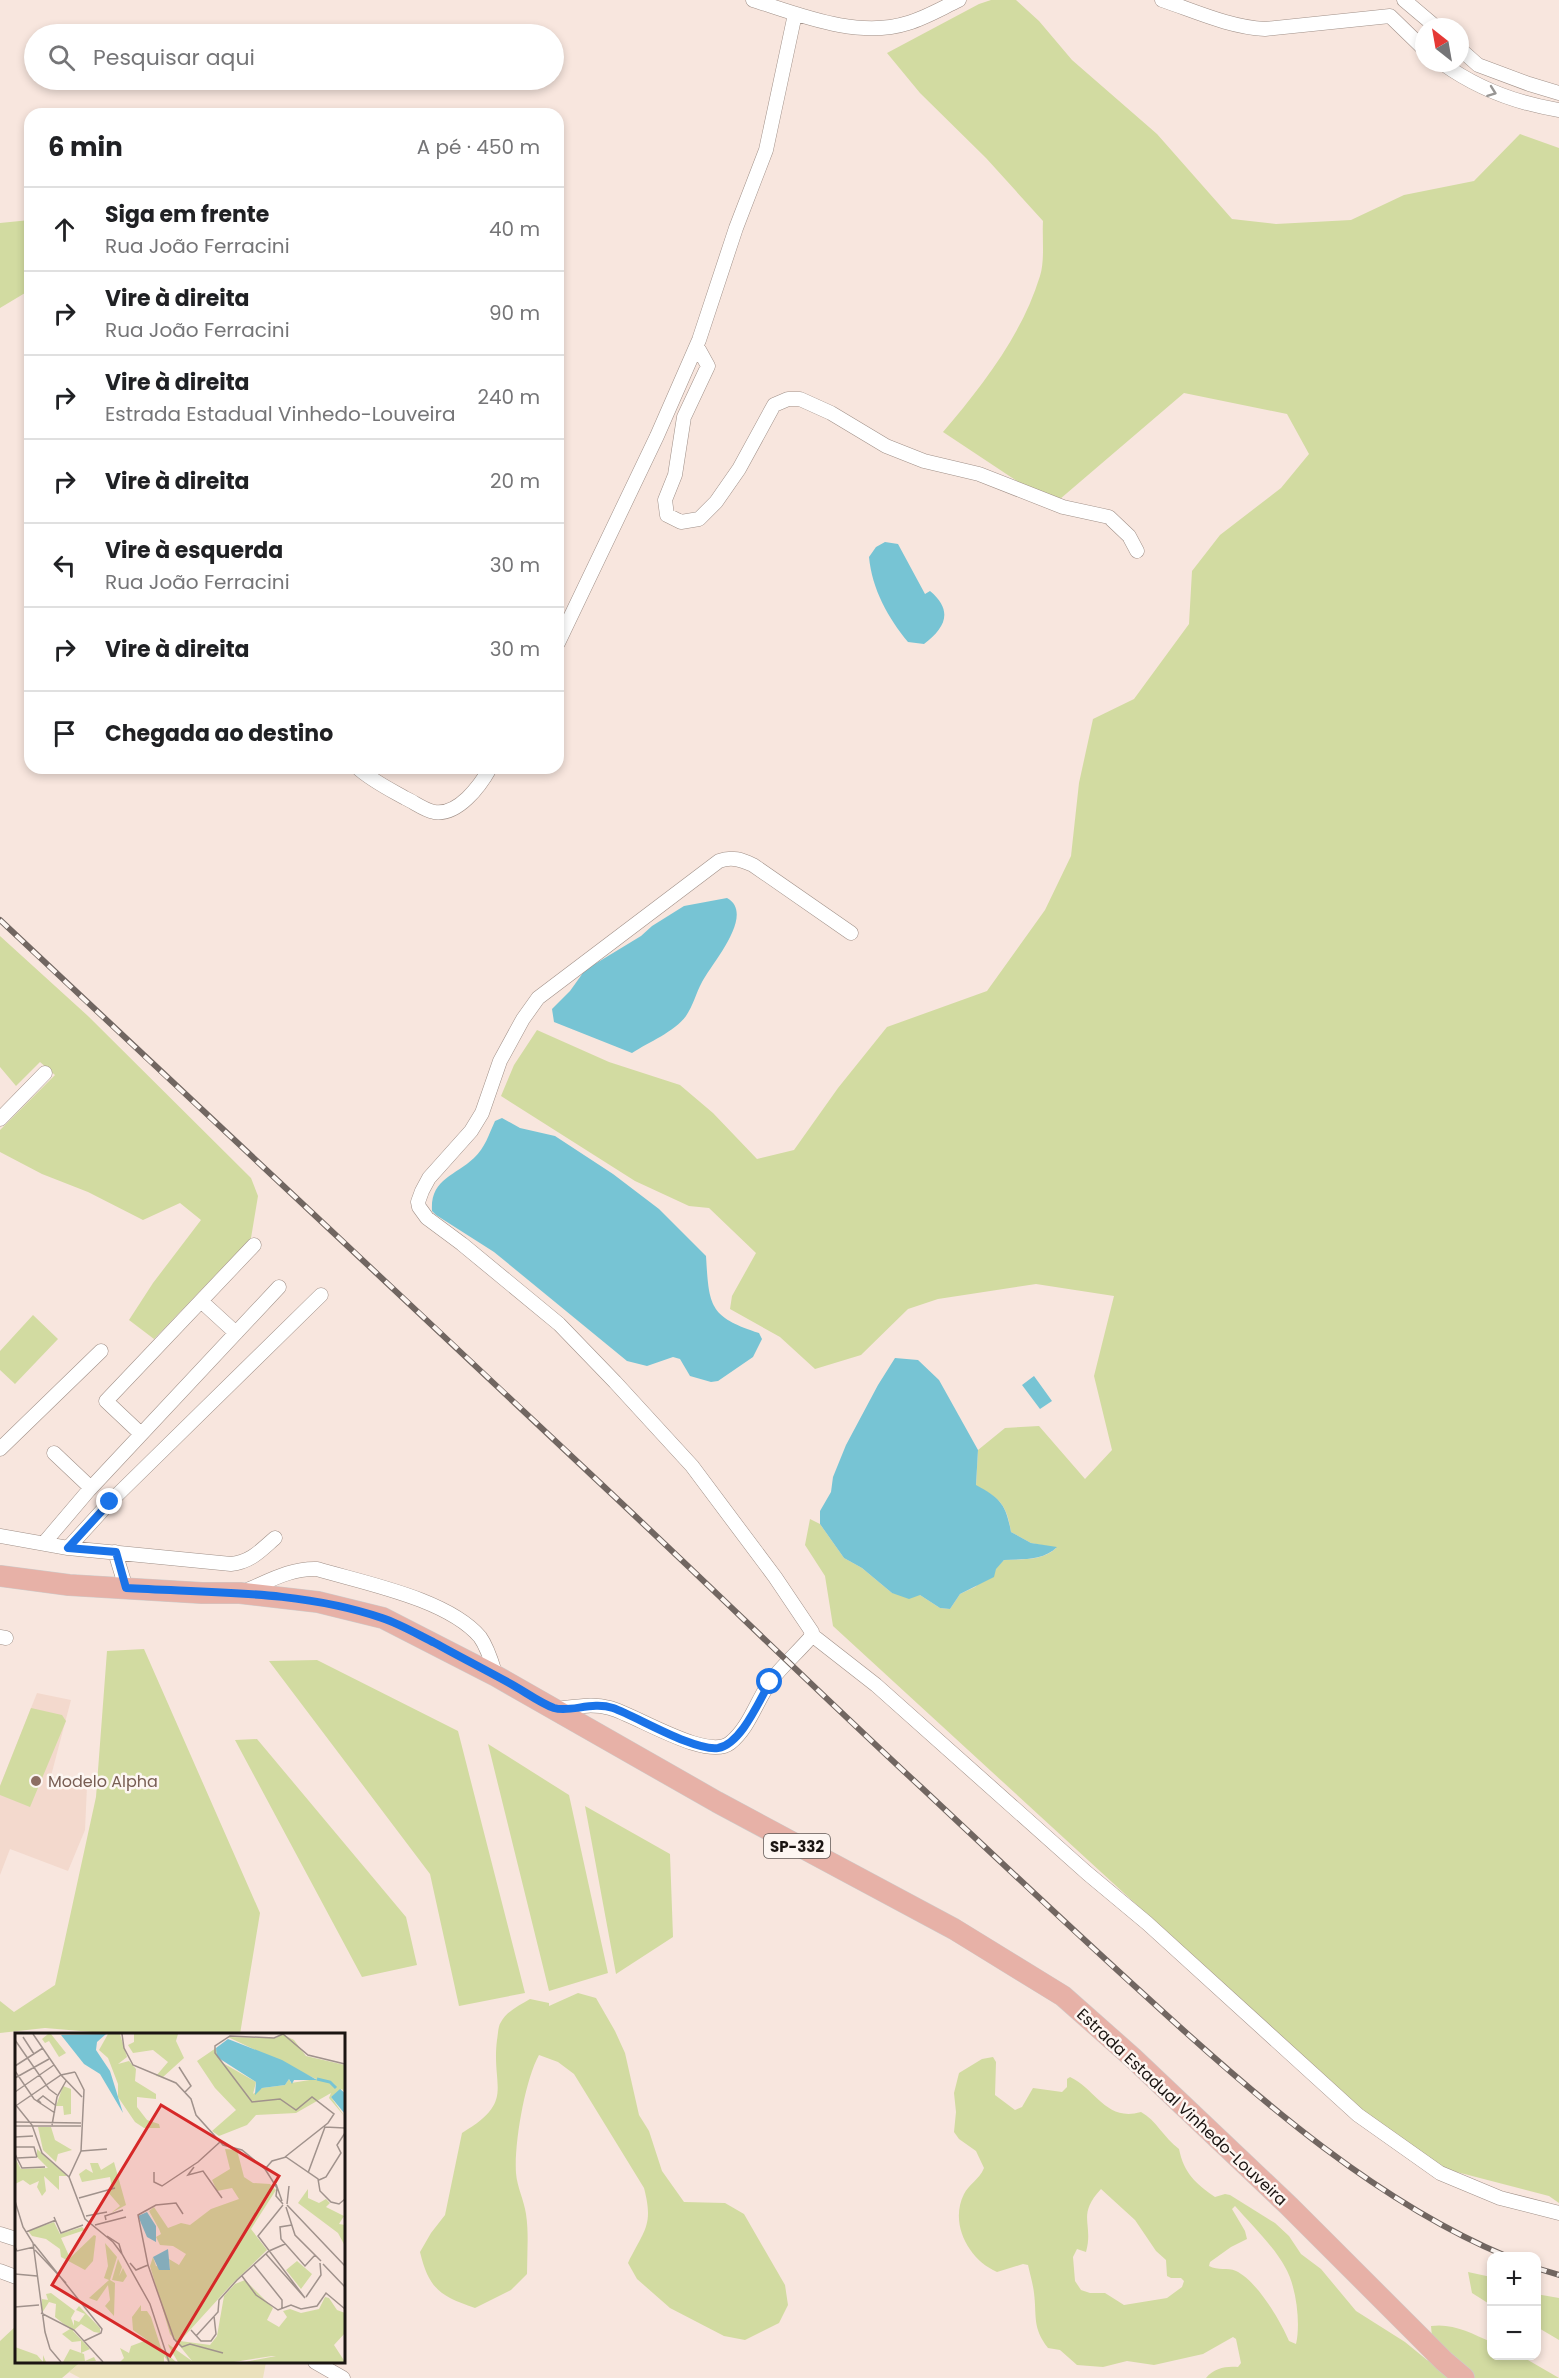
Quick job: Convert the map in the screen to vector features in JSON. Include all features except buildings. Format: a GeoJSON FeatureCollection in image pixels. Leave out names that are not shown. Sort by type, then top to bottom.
{"type":"FeatureCollection","features":[{"type":"Feature","properties":{"kind":"main road","name":"Estrada Estadual Vinhedo-Louveira"},"geometry":{"type":"LineString","coordinates":[[0,1576],[69,1585],[240,1593],[318,1602],[383,1618],[556,1708],[717,1802],[954,1929],[1063,1996],[1133,2058],[1289,2206],[1444,2361],[1464,2378]]}},
{"type":"Feature","properties":{"kind":"street"},"geometry":{"type":"LineString","coordinates":[[753,0],[795,14],[852,27],[888,28],[909,23],[959,0]]}},
{"type":"Feature","properties":{"kind":"street"},"geometry":{"type":"LineString","coordinates":[[1162,0],[1252,29],[1390,16],[1404,0],[1425,18]]}},
{"type":"Feature","properties":{"kind":"street"},"geometry":{"type":"LineString","coordinates":[[564,630],[657,436],[697,346],[736,228],[766,150],[795,14]]}},
{"type":"Feature","properties":{"kind":"street"},"geometry":{"type":"LineString","coordinates":[[1390,16],[1415,41]]}},
{"type":"Feature","properties":{"kind":"street"},"geometry":{"type":"LineString","coordinates":[[1469,57],[1478,65],[1559,93]]}},
{"type":"Feature","properties":{"kind":"street"},"geometry":{"type":"LineString","coordinates":[[1466,80],[1478,65]]}},
{"type":"Feature","properties":{"kind":"street"},"geometry":{"type":"LineString","coordinates":[[1455,72],[1490,92],[1559,110]]}},
{"type":"Feature","properties":{"kind":"street"},"geometry":{"type":"LineString","coordinates":[[1523,102],[1529,84]]}},
{"type":"Feature","properties":{"kind":"street"},"geometry":{"type":"LineString","coordinates":[[1542,107],[1559,116]]}},
{"type":"Feature","properties":{"kind":"street"},"geometry":{"type":"LineString","coordinates":[[697,346],[708,366],[684,417],[675,475],[664,500],[667,515],[681,522],[699,519],[716,502],[739,469],[774,405],[788,399],[800,399],[831,413],[886,447],[924,461],[979,474],[1063,507],[1109,517],[1129,536],[1137,551]]}},
{"type":"Feature","properties":{"kind":"street"},"geometry":{"type":"LineString","coordinates":[[367,774],[392,791],[432,812],[442,812],[454,808],[469,796],[485,774]]}},
{"type":"Feature","properties":{"kind":"street"},"geometry":{"type":"LineString","coordinates":[[851,933],[753,865],[738,859],[727,858],[719,861],[538,998],[523,1019],[500,1061],[482,1113],[471,1131],[429,1178],[418,1202],[427,1218],[559,1324],[692,1466],[806,1619],[812,1635],[876,1685],[1087,1873],[1147,1923],[1358,2115],[1440,2173],[1500,2198],[1559,2213]]}},
{"type":"Feature","properties":{"kind":"street"},"geometry":{"type":"LineString","coordinates":[[0,1119],[45,1073]]}},
{"type":"Feature","properties":{"kind":"street"},"geometry":{"type":"LineString","coordinates":[[141,1434],[106,1401],[254,1245]]}},
{"type":"Feature","properties":{"kind":"street"},"geometry":{"type":"LineString","coordinates":[[44,1543],[141,1434],[279,1287]]}},
{"type":"Feature","properties":{"kind":"street"},"geometry":{"type":"LineString","coordinates":[[68,1548],[110,1502],[321,1295]]}},
{"type":"Feature","properties":{"kind":"street"},"geometry":{"type":"LineString","coordinates":[[201,1301],[236,1333]]}},
{"type":"Feature","properties":{"kind":"street"},"geometry":{"type":"LineString","coordinates":[[0,1449],[101,1351]]}},
{"type":"Feature","properties":{"kind":"street"},"geometry":{"type":"LineString","coordinates":[[54,1453],[92,1488]]}},
{"type":"Feature","properties":{"kind":"street"},"geometry":{"type":"LineString","coordinates":[[0,1536],[68,1548],[231,1564],[244,1562],[253,1557],[276,1538]]}},
{"type":"Feature","properties":{"kind":"street"},"geometry":{"type":"LineString","coordinates":[[116,1552],[126,1588]]}},
{"type":"Feature","properties":{"kind":"street"},"geometry":{"type":"LineString","coordinates":[[240,1593],[302,1569],[317,1569],[413,1597],[454,1616],[471,1628],[486,1647],[496,1676]]}},
{"type":"Feature","properties":{"kind":"street"},"geometry":{"type":"LineString","coordinates":[[556,1708],[597,1705],[613,1708],[695,1743],[713,1748],[721,1747],[729,1744],[743,1728],[770,1682],[812,1635]]}},
{"type":"Feature","properties":{"kind":"street"},"geometry":{"type":"LineString","coordinates":[[0,2234],[15,2239]]}},
{"type":"Feature","properties":{"kind":"street"},"geometry":{"type":"LineString","coordinates":[[0,2271],[15,2277]]}},
{"type":"Feature","properties":{"kind":"street"},"geometry":{"type":"LineString","coordinates":[[318,2363],[343,2378]]}},
{"type":"Feature","properties":{"kind":"shaded area","name":"Modelo Alpha"},"geometry":{"type":"Polygon","coordinates":[[[37,1693],[71,1700],[51,1776],[87,1786],[85,1830],[68,1871],[10,1849],[0,1875],[0,1786],[37,1693]]]}},
{"type":"Feature","properties":{"kind":"green space"},"geometry":{"type":"Polygon","coordinates":[[[991,0],[1016,0],[1039,21],[1072,60],[1157,134],[1232,219],[1276,224],[1351,220],[1404,195],[1474,181],[1520,134],[1559,148],[1559,2203],[1549,2196],[1426,2164],[1358,2108],[833,1626],[825,1576],[805,1545],[810,1519],[820,1524],[844,1558],[862,1568],[892,1593],[920,1595],[940,1608],[950,1609],[960,1594],[975,1587],[1004,1560],[1039,1557],[1056,1548],[1031,1543],[1011,1532],[1001,1503],[991,1494],[976,1486],[978,1450],[1005,1428],[1039,1426],[1085,1479],[1112,1450],[1094,1376],[1114,1296],[1036,1284],[938,1299],[908,1309],[861,1355],[815,1369],[780,1337],[730,1309],[732,1296],[756,1253],[709,1208],[689,1206],[635,1181],[501,1096],[514,1065],[537,1030],[609,1062],[680,1085],[713,1113],[757,1159],[794,1150],[838,1088],[887,1027],[987,991],[1045,910],[1071,856],[1079,783],[1093,719],[1134,699],[1189,624],[1192,571],[1220,535],[1281,488],[1309,454],[1287,414],[1184,393],[1053,505],[943,432],[986,378],[1023,319],[1042,270],[1043,221],[986,158],[920,93],[887,53],[979,4],[991,0]]]}},
{"type":"Feature","properties":{"kind":"green space"},"geometry":{"type":"Polygon","coordinates":[[[24,221],[24,294],[0,308],[0,223],[24,221]]]}},
{"type":"Feature","properties":{"kind":"green space"},"geometry":{"type":"Polygon","coordinates":[[[0,936],[88,1016],[251,1178],[258,1196],[251,1238],[154,1339],[129,1320],[153,1283],[201,1220],[180,1203],[143,1220],[88,1192],[42,1174],[0,1152],[0,1130],[55,1075],[40,1062],[16,1086],[0,1067],[0,936]]]}},
{"type":"Feature","properties":{"kind":"green space"},"geometry":{"type":"Polygon","coordinates":[[[33,1315],[58,1339],[15,1384],[0,1370],[0,1351],[33,1315]]]}},
{"type":"Feature","properties":{"kind":"green space"},"geometry":{"type":"Polygon","coordinates":[[[144,1649],[260,1913],[240,2033],[104,2033],[45,2028],[0,2033],[0,2001],[14,2012],[55,1985],[96,1797],[107,1651],[144,1649]]]}},
{"type":"Feature","properties":{"kind":"green space"},"geometry":{"type":"Polygon","coordinates":[[[317,1660],[458,1731],[525,1993],[459,2006],[430,1874],[269,1661],[317,1660]]]}},
{"type":"Feature","properties":{"kind":"green space"},"geometry":{"type":"Polygon","coordinates":[[[31,1708],[62,1715],[66,1721],[30,1807],[0,1795],[0,1786],[31,1708]]]}},
{"type":"Feature","properties":{"kind":"green space"},"geometry":{"type":"Polygon","coordinates":[[[257,1739],[406,1917],[417,1965],[362,1977],[235,1740],[257,1739]]]}},
{"type":"Feature","properties":{"kind":"green space"},"geometry":{"type":"Polygon","coordinates":[[[488,1744],[569,1795],[608,1973],[549,1991],[488,1744]]]}},
{"type":"Feature","properties":{"kind":"green space"},"geometry":{"type":"Polygon","coordinates":[[[585,1806],[670,1854],[673,1937],[616,1974],[585,1806]]]}},
{"type":"Feature","properties":{"kind":"green space"},"geometry":{"type":"Polygon","coordinates":[[[578,1993],[596,1998],[615,2031],[625,2053],[639,2115],[649,2131],[662,2171],[684,2202],[725,2203],[744,2214],[785,2285],[788,2305],[779,2323],[745,2340],[724,2336],[670,2308],[637,2279],[628,2263],[648,2220],[644,2188],[574,2074],[558,2062],[539,2055],[525,2096],[516,2161],[517,2178],[527,2222],[527,2274],[511,2290],[475,2308],[445,2295],[427,2275],[420,2252],[445,2215],[462,2133],[489,2112],[498,2092],[496,2056],[500,2024],[510,2011],[530,1999],[549,2003],[549,2006],[578,1993]]]}},
{"type":"Feature","properties":{"kind":"green space"},"geometry":{"type":"Polygon","coordinates":[[[993,2057],[996,2062],[995,2095],[1015,2110],[1022,2107],[1033,2088],[1062,2092],[1067,2087],[1067,2079],[1070,2077],[1110,2109],[1129,2114],[1141,2112],[1156,2124],[1179,2149],[1187,2171],[1202,2187],[1215,2197],[1230,2195],[1275,2223],[1289,2236],[1301,2254],[1321,2269],[1356,2311],[1405,2342],[1427,2360],[1445,2367],[1432,2337],[1431,2326],[1447,2326],[1487,2340],[1487,2360],[1528,2360],[1559,2378],[1206,2378],[1216,2370],[1238,2367],[1241,2363],[1236,2339],[1233,2337],[1203,2354],[1154,2365],[1127,2361],[1103,2367],[1077,2365],[1060,2350],[1048,2348],[1039,2334],[1034,2290],[1028,2265],[1023,2264],[997,2272],[978,2259],[964,2240],[960,2229],[960,2205],[964,2194],[984,2168],[976,2151],[959,2139],[954,2132],[956,2112],[954,2093],[959,2073],[982,2059],[993,2057]],[[1101,2189],[1087,2213],[1086,2252],[1077,2249],[1073,2257],[1075,2281],[1081,2290],[1090,2293],[1105,2293],[1124,2305],[1167,2298],[1182,2287],[1184,2281],[1181,2278],[1167,2276],[1166,2260],[1156,2251],[1135,2220],[1101,2189]],[[1235,2206],[1232,2209],[1247,2239],[1231,2247],[1210,2262],[1209,2266],[1236,2271],[1252,2283],[1267,2302],[1289,2341],[1296,2344],[1298,2315],[1292,2284],[1281,2260],[1235,2206]]]}},
{"type":"Feature","properties":{"kind":"green space"},"geometry":{"type":"Polygon","coordinates":[[[1468,2272],[1487,2276],[1487,2302],[1472,2293],[1468,2272]]]}},
{"type":"Feature","properties":{"kind":"green space"},"geometry":{"type":"Polygon","coordinates":[[[1541,2295],[1559,2298],[1559,2340],[1541,2329],[1541,2295]]]}},
{"type":"Feature","properties":{"kind":"green space"},"geometry":{"type":"Polygon","coordinates":[[[15,2327],[15,2363],[80,2363],[62,2378],[0,2378],[0,2341],[15,2327]]]}},
{"type":"Feature","properties":{"kind":"sand"},"geometry":{"type":"Polygon","coordinates":[[[80,2363],[266,2363],[263,2378],[80,2378],[69,2372],[80,2363]]]}},
{"type":"Feature","properties":{"kind":"water"},"geometry":{"type":"Polygon","coordinates":[[[885,542],[898,544],[925,594],[930,591],[942,605],[944,619],[937,632],[924,644],[908,642],[894,623],[877,592],[869,557],[876,547],[885,542]]]}},
{"type":"Feature","properties":{"kind":"water"},"geometry":{"type":"Polygon","coordinates":[[[727,898],[735,905],[737,915],[729,939],[702,982],[686,1016],[668,1032],[632,1053],[554,1022],[552,1009],[570,991],[585,970],[641,936],[652,926],[684,906],[727,898]]]}},
{"type":"Feature","properties":{"kind":"water"},"geometry":{"type":"Polygon","coordinates":[[[502,1118],[520,1128],[555,1136],[613,1174],[659,1209],[706,1256],[711,1298],[721,1315],[742,1327],[759,1333],[762,1339],[753,1357],[718,1381],[711,1382],[690,1376],[680,1359],[673,1357],[647,1366],[627,1361],[494,1252],[436,1215],[432,1211],[432,1200],[439,1185],[478,1154],[495,1121],[502,1118]]]}},
{"type":"Feature","properties":{"kind":"water"},"geometry":{"type":"Polygon","coordinates":[[[895,1358],[918,1360],[939,1380],[978,1450],[976,1485],[1001,1503],[1011,1532],[1031,1543],[1057,1547],[1039,1557],[1004,1560],[996,1569],[994,1577],[960,1594],[950,1609],[940,1608],[920,1595],[909,1599],[892,1593],[862,1568],[844,1558],[820,1524],[820,1511],[831,1492],[833,1477],[846,1445],[895,1358]]]}},
{"type":"Feature","properties":{"kind":"water"},"geometry":{"type":"Polygon","coordinates":[[[1034,1376],[1052,1401],[1040,1409],[1022,1385],[1034,1376]]]}},
{"type":"Feature","properties":{"kind":"railway"},"geometry":{"type":"LineString","coordinates":[[0,920],[640,1520],[882,1751],[1200,2045],[1281,2114],[1368,2179],[1459,2234],[1497,2252]]}},
{"type":"Feature","properties":{"kind":"railway"},"geometry":{"type":"LineString","coordinates":[[1541,2270],[1559,2275]]}},
{"type":"Feature","properties":{"kind":"place","name":"Modelo Alpha"},"geometry":{"type":"Point","coordinates":[36,1781]}},
{"type":"Feature","properties":{"kind":"route"},"geometry":{"type":"LineString","coordinates":[[110,1502],[82,1529],[68,1548],[116,1552],[126,1588],[240,1593],[318,1602],[383,1618],[556,1708],[597,1705],[613,1708],[695,1743],[713,1748],[729,1744],[743,1728],[770,1682]]}}]}
